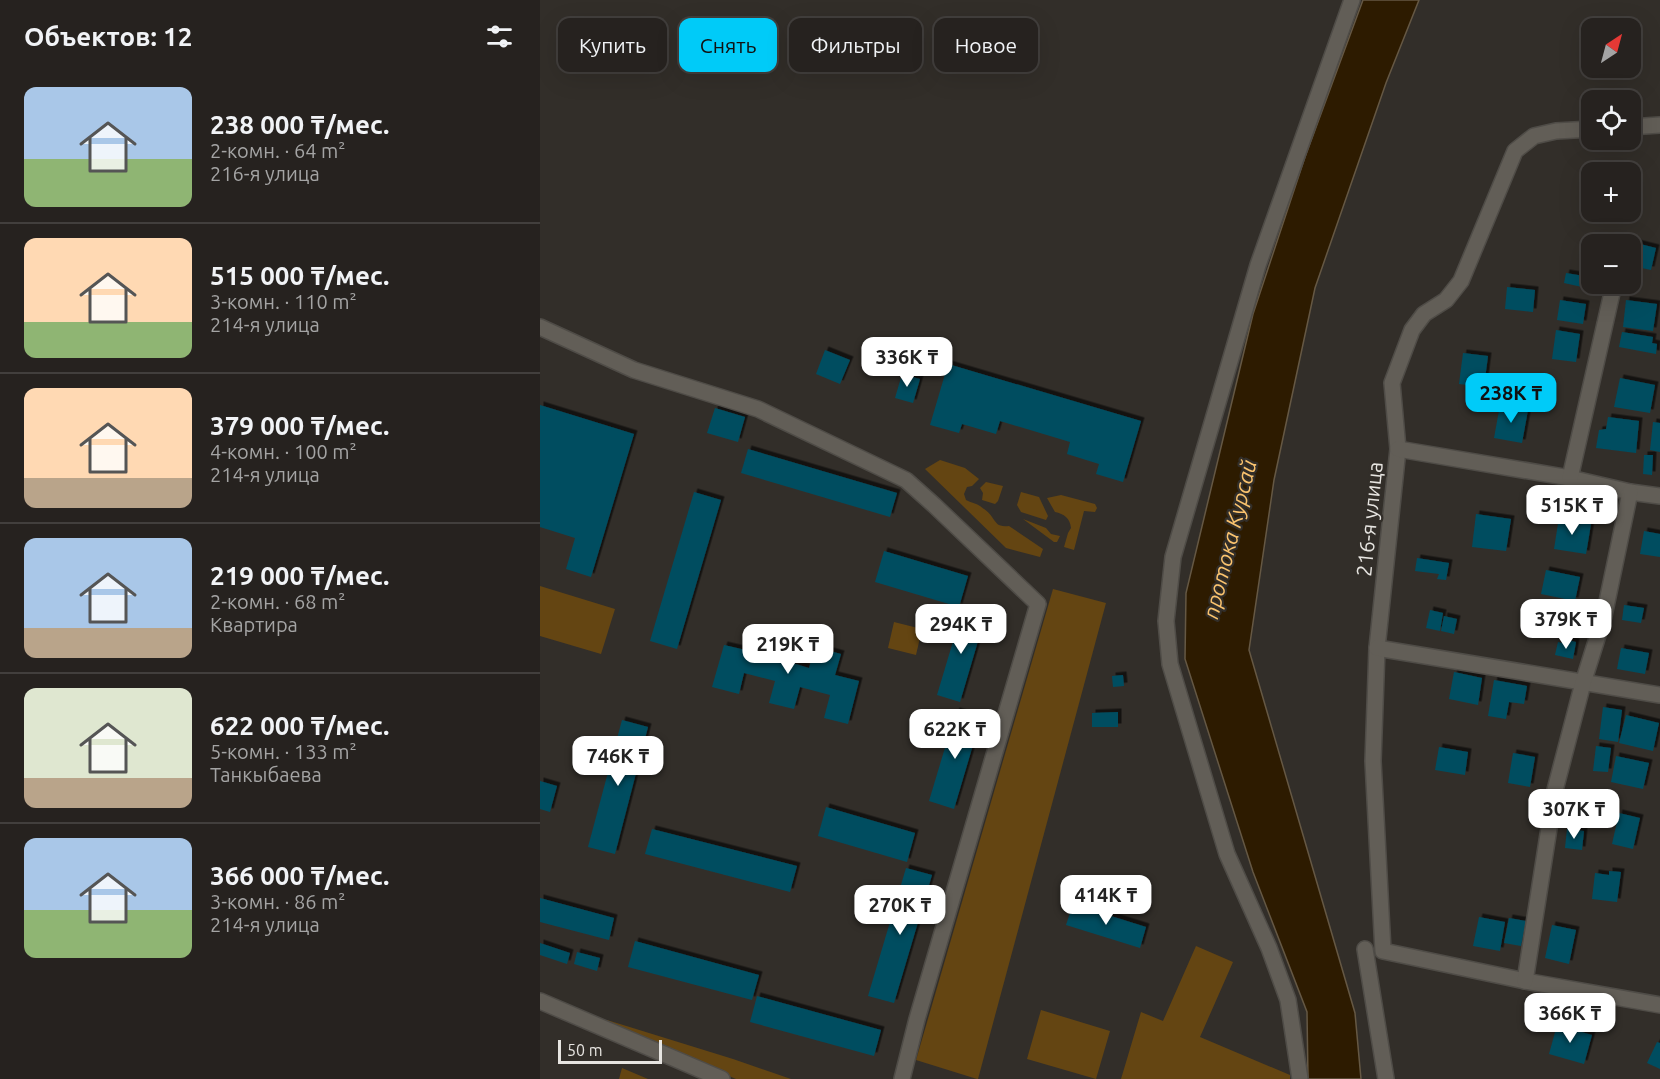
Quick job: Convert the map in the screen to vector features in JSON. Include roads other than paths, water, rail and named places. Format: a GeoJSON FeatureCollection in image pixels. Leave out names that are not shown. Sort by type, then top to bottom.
{"type":"FeatureCollection","features":[{"type":"Feature","properties":{"kind":"street"},"geometry":{"type":"LineString","coordinates":[[1300,1079],[1288,1000],[1269,948],[1227,854],[1170,664],[1166,621],[1173,557],[1258,265],[1352,0]]}},
{"type":"Feature","properties":{"kind":"street"},"geometry":{"type":"LineString","coordinates":[[1641,126],[1660,125]]}},
{"type":"Feature","properties":{"kind":"street","name":"216-я улица"},"geometry":{"type":"LineString","coordinates":[[1525,981],[1383,951],[1373,761],[1377,648],[1398,449],[1392,383],[1412,330],[1424,314],[1446,300],[1461,281],[1515,151],[1534,136],[1556,131],[1581,130]]}},
{"type":"Feature","properties":{"kind":"street"},"geometry":{"type":"LineString","coordinates":[[1570,478],[1612,294]]}},
{"type":"Feature","properties":{"kind":"street"},"geometry":{"type":"LineString","coordinates":[[540,327],[634,370],[758,409],[906,480],[1038,604],[917,1019],[902,1079]]}},
{"type":"Feature","properties":{"kind":"street"},"geometry":{"type":"LineString","coordinates":[[1398,449],[1570,478],[1630,492],[1660,496]]}},
{"type":"Feature","properties":{"kind":"street"},"geometry":{"type":"LineString","coordinates":[[1630,492],[1604,616],[1583,683],[1556,790],[1525,981],[1660,1005]]}},
{"type":"Feature","properties":{"kind":"street"},"geometry":{"type":"LineString","coordinates":[[1377,648],[1660,695]]}},
{"type":"Feature","properties":{"kind":"street"},"geometry":{"type":"LineString","coordinates":[[1365,949],[1386,1079]]}},
{"type":"Feature","properties":{"kind":"street"},"geometry":{"type":"LineString","coordinates":[[540,1001],[722,1079]]}},
{"type":"Feature","properties":{"kind":"water","name":"протока Курсай"},"geometry":{"type":"Polygon","coordinates":[[[1363,0],[1419,0],[1386,83],[1315,288],[1274,480],[1249,650],[1355,1013],[1361,1079],[1308,1079],[1307,1012],[1253,872],[1185,659],[1186,593],[1253,314],[1305,157],[1363,0]]]}}]}
